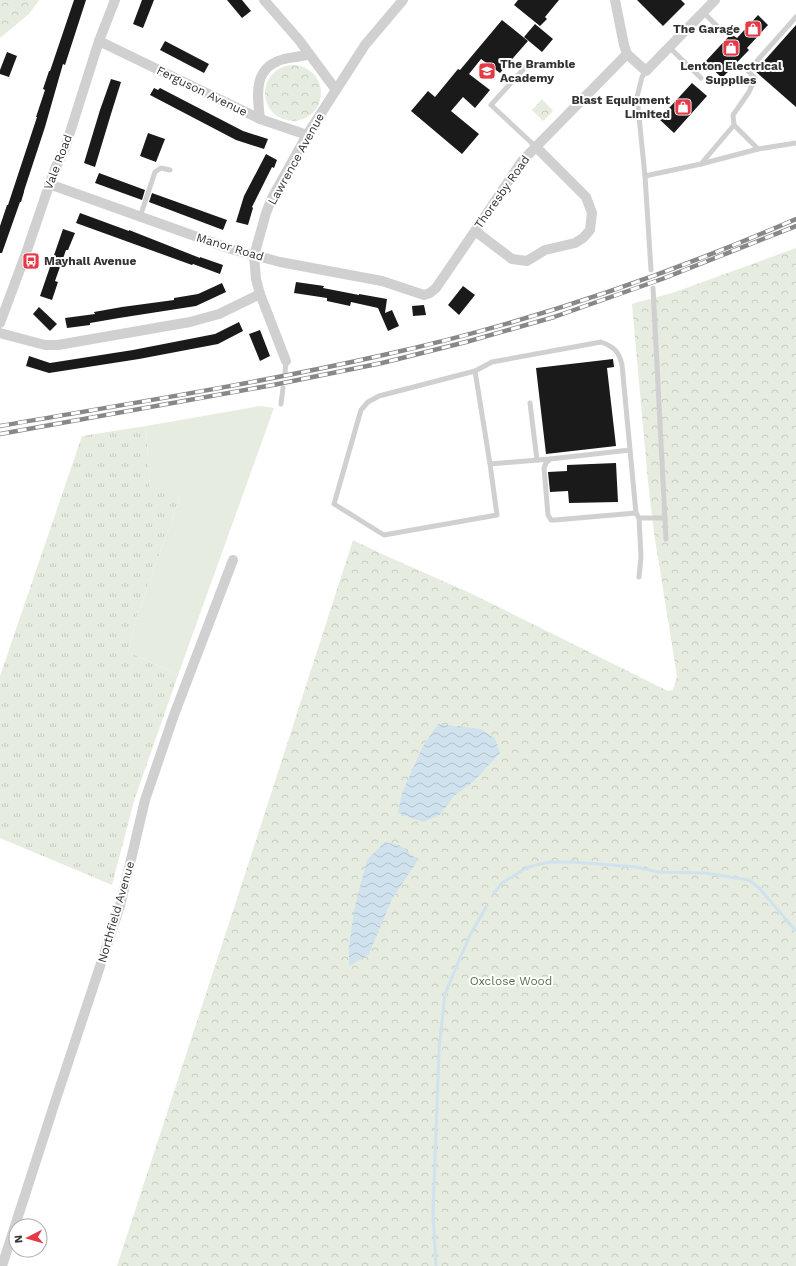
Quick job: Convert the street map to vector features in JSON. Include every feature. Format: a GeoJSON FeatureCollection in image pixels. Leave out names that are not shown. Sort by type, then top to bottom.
{"type":"FeatureCollection","features":[{"type":"Feature","properties":{"kind":"street","name":"Vale Road"},"geometry":{"type":"LineString","coordinates":[[0,323],[25,256],[49,184],[64,150],[99,41],[115,0]]}},
{"type":"Feature","properties":{"kind":"street"},"geometry":{"type":"LineString","coordinates":[[264,0],[299,40],[336,90]]}},
{"type":"Feature","properties":{"kind":"street","name":"Lawrence Avenue"},"geometry":{"type":"LineString","coordinates":[[286,361],[260,294],[256,279],[254,256],[266,213],[272,198],[307,135],[365,45],[403,0]]}},
{"type":"Feature","properties":{"kind":"street"},"geometry":{"type":"LineString","coordinates":[[614,0],[627,54],[646,71],[715,0]]}},
{"type":"Feature","properties":{"kind":"street","name":"Ferguson Avenue"},"geometry":{"type":"LineString","coordinates":[[99,41],[260,119],[307,135]]}},
{"type":"Feature","properties":{"kind":"street"},"geometry":{"type":"LineString","coordinates":[[260,119],[257,97],[259,82],[267,68],[276,62],[309,54]]}},
{"type":"Feature","properties":{"kind":"street","name":"Thoresby Road"},"geometry":{"type":"LineString","coordinates":[[416,293],[424,295],[436,288],[522,161],[535,146],[627,54]]}},
{"type":"Feature","properties":{"kind":"street"},"geometry":{"type":"LineString","coordinates":[[475,231],[512,259],[527,261],[545,250],[575,244],[590,230],[592,213],[586,197],[535,146]]}},
{"type":"Feature","properties":{"kind":"street","name":"Manor Road"},"geometry":{"type":"LineString","coordinates":[[49,184],[254,256],[382,281],[416,293]]}},
{"type":"Feature","properties":{"kind":"street"},"geometry":{"type":"LineString","coordinates":[[0,333],[45,345],[58,345],[190,322],[219,314],[260,294]]}},
{"type":"Feature","properties":{"kind":"street","name":"Northfield Avenue"},"geometry":{"type":"LineString","coordinates":[[2,1266],[120,906],[145,800],[174,715],[233,560]]}},
{"type":"Feature","properties":{"kind":"lane"},"geometry":{"type":"LineString","coordinates":[[703,12],[723,32]]}},
{"type":"Feature","properties":{"kind":"lane"},"geometry":{"type":"LineString","coordinates":[[701,164],[734,125],[734,115],[749,92],[755,78],[748,71],[796,17]]}},
{"type":"Feature","properties":{"kind":"lane"},"geometry":{"type":"LineString","coordinates":[[669,48],[701,78]]}},
{"type":"Feature","properties":{"kind":"lane"},"geometry":{"type":"LineString","coordinates":[[530,62],[491,105],[535,146]]}},
{"type":"Feature","properties":{"kind":"lane"},"geometry":{"type":"LineString","coordinates":[[646,71],[642,77],[637,97],[645,176],[651,270]]}},
{"type":"Feature","properties":{"kind":"lane"},"geometry":{"type":"LineString","coordinates":[[734,125],[758,149]]}},
{"type":"Feature","properties":{"kind":"lane"},"geometry":{"type":"LineString","coordinates":[[645,176],[701,164],[758,149],[796,143]]}},
{"type":"Feature","properties":{"kind":"lane"},"geometry":{"type":"LineString","coordinates":[[140,217],[155,172],[161,168],[170,170]]}},
{"type":"Feature","properties":{"kind":"lane"},"geometry":{"type":"LineString","coordinates":[[653,288],[666,539]]}},
{"type":"Feature","properties":{"kind":"lane"},"geometry":{"type":"LineString","coordinates":[[475,371],[497,515],[384,535],[334,504],[361,410],[368,402],[379,396],[475,371],[492,362],[601,342],[611,345],[619,354],[622,364],[638,516],[641,557],[639,576]]}},
{"type":"Feature","properties":{"kind":"lane"},"geometry":{"type":"LineString","coordinates":[[285,373],[286,361]]}},
{"type":"Feature","properties":{"kind":"lane"},"geometry":{"type":"LineString","coordinates":[[281,404],[283,388]]}},
{"type":"Feature","properties":{"kind":"lane"},"geometry":{"type":"LineString","coordinates":[[530,403],[537,460]]}},
{"type":"Feature","properties":{"kind":"lane"},"geometry":{"type":"LineString","coordinates":[[490,464],[630,450]]}},
{"type":"Feature","properties":{"kind":"lane"},"geometry":{"type":"LineString","coordinates":[[550,459],[544,468],[548,515],[551,520],[638,516],[665,518]]}},
{"type":"Feature","properties":{"kind":"green space"},"geometry":{"type":"Polygon","coordinates":[[[0,0],[39,0],[29,14],[0,38],[0,0]]]}},
{"type":"Feature","properties":{"kind":"green space"},"geometry":{"type":"Polygon","coordinates":[[[287,65],[299,65],[313,73],[321,87],[319,104],[313,113],[299,121],[287,121],[277,116],[270,109],[265,99],[265,87],[270,77],[277,70],[287,65]]]}},
{"type":"Feature","properties":{"kind":"green space"},"geometry":{"type":"Polygon","coordinates":[[[542,99],[553,111],[543,121],[532,110],[542,99]]]}},
{"type":"Feature","properties":{"kind":"green space","name":"Oxclose Wood"},"geometry":{"type":"Polygon","coordinates":[[[796,248],[796,1266],[117,1266],[353,540],[468,592],[668,691],[673,690],[677,676],[654,533],[632,304],[675,292],[796,248]]]}},
{"type":"Feature","properties":{"kind":"green space"},"geometry":{"type":"Polygon","coordinates":[[[260,406],[274,408],[178,675],[128,652],[136,619],[180,497],[150,490],[146,426],[260,406]]]}},
{"type":"Feature","properties":{"kind":"green space"},"geometry":{"type":"Polygon","coordinates":[[[146,426],[150,489],[180,497],[136,619],[128,652],[178,675],[134,801],[112,885],[0,838],[0,676],[82,436],[146,426]]]}},
{"type":"Feature","properties":{"kind":"water"},"geometry":{"type":"Polygon","coordinates":[[[438,724],[481,729],[495,739],[500,753],[474,781],[454,796],[440,815],[423,822],[398,813],[402,793],[423,746],[438,724]]]}},
{"type":"Feature","properties":{"kind":"water"},"geometry":{"type":"Polygon","coordinates":[[[385,842],[399,845],[418,860],[392,899],[369,954],[349,966],[349,947],[354,910],[367,860],[385,842]]]}},
{"type":"Feature","properties":{"kind":"building"},"geometry":{"type":"Polygon","coordinates":[[[74,0],[86,0],[65,65],[63,64],[21,202],[2,253],[0,253],[0,226],[37,117],[45,90],[43,89],[74,0]]]}},
{"type":"Feature","properties":{"kind":"building"},"geometry":{"type":"Polygon","coordinates":[[[142,0],[154,0],[143,28],[133,24],[142,0]]]}},
{"type":"Feature","properties":{"kind":"building"},"geometry":{"type":"Polygon","coordinates":[[[227,0],[242,0],[251,11],[242,18],[227,0]]]}},
{"type":"Feature","properties":{"kind":"building"},"geometry":{"type":"Polygon","coordinates":[[[518,0],[559,0],[545,17],[547,19],[540,26],[514,5],[518,0]]]}},
{"type":"Feature","properties":{"kind":"building"},"geometry":{"type":"Polygon","coordinates":[[[637,0],[681,0],[685,4],[663,26],[637,0]]]}},
{"type":"Feature","properties":{"kind":"building"},"geometry":{"type":"Polygon","coordinates":[[[758,15],[768,25],[747,48],[749,50],[722,78],[705,62],[731,34],[737,38],[758,15]]]}},
{"type":"Feature","properties":{"kind":"building"},"geometry":{"type":"Polygon","coordinates":[[[502,20],[528,41],[500,73],[481,59],[469,74],[490,90],[475,108],[463,97],[451,111],[479,134],[462,154],[411,111],[428,91],[435,97],[502,20]]]}},
{"type":"Feature","properties":{"kind":"building"},"geometry":{"type":"Polygon","coordinates":[[[535,24],[553,39],[542,52],[524,37],[535,24]]]}},
{"type":"Feature","properties":{"kind":"building"},"geometry":{"type":"Polygon","coordinates":[[[796,25],[796,107],[755,71],[796,25]]]}},
{"type":"Feature","properties":{"kind":"building"},"geometry":{"type":"Polygon","coordinates":[[[165,41],[209,64],[204,73],[160,50],[165,41]]]}},
{"type":"Feature","properties":{"kind":"building"},"geometry":{"type":"Polygon","coordinates":[[[7,52],[17,56],[9,77],[0,74],[0,70],[7,52]]]}},
{"type":"Feature","properties":{"kind":"building"},"geometry":{"type":"Polygon","coordinates":[[[111,79],[121,82],[95,167],[84,163],[111,79]]]}},
{"type":"Feature","properties":{"kind":"building"},"geometry":{"type":"Polygon","coordinates":[[[692,83],[707,96],[674,133],[659,119],[692,83]]]}},
{"type":"Feature","properties":{"kind":"building"},"geometry":{"type":"Polygon","coordinates":[[[154,88],[158,90],[160,88],[243,131],[268,139],[264,149],[236,140],[150,95],[154,88]]]}},
{"type":"Feature","properties":{"kind":"building"},"geometry":{"type":"Polygon","coordinates":[[[148,133],[165,139],[156,162],[140,156],[148,133]]]}},
{"type":"Feature","properties":{"kind":"building"},"geometry":{"type":"Polygon","coordinates":[[[266,154],[277,160],[274,168],[272,167],[252,207],[248,225],[236,222],[244,196],[266,154]]]}},
{"type":"Feature","properties":{"kind":"building"},"geometry":{"type":"Polygon","coordinates":[[[99,173],[145,190],[142,200],[95,183],[99,173]]]}},
{"type":"Feature","properties":{"kind":"building"},"geometry":{"type":"Polygon","coordinates":[[[152,193],[227,220],[223,230],[149,202],[152,193]]]}},
{"type":"Feature","properties":{"kind":"building"},"geometry":{"type":"Polygon","coordinates":[[[80,213],[129,230],[200,258],[223,265],[220,274],[76,223],[80,213]]]}},
{"type":"Feature","properties":{"kind":"building"},"geometry":{"type":"Polygon","coordinates":[[[63,229],[75,233],[68,250],[66,250],[55,281],[58,282],[52,300],[40,296],[63,229]]]}},
{"type":"Feature","properties":{"kind":"building"},"geometry":{"type":"Polygon","coordinates":[[[296,282],[324,286],[323,288],[359,295],[387,299],[385,313],[392,310],[399,326],[388,331],[378,308],[351,302],[350,306],[327,301],[327,298],[294,293],[296,282]]]}},
{"type":"Feature","properties":{"kind":"building"},"geometry":{"type":"Polygon","coordinates":[[[222,283],[226,292],[196,306],[67,328],[65,318],[95,314],[94,312],[122,307],[174,300],[174,298],[198,294],[222,283]]]}},
{"type":"Feature","properties":{"kind":"building"},"geometry":{"type":"Polygon","coordinates":[[[463,286],[475,295],[459,315],[448,305],[463,286]]]}},
{"type":"Feature","properties":{"kind":"building"},"geometry":{"type":"Polygon","coordinates":[[[424,305],[426,315],[413,316],[412,306],[424,305]]]}},
{"type":"Feature","properties":{"kind":"building"},"geometry":{"type":"Polygon","coordinates":[[[39,307],[57,324],[50,331],[33,314],[39,307]]]}},
{"type":"Feature","properties":{"kind":"building"},"geometry":{"type":"Polygon","coordinates":[[[239,322],[243,331],[218,344],[139,359],[49,373],[26,366],[29,356],[50,363],[133,350],[215,334],[239,322]]]}},
{"type":"Feature","properties":{"kind":"building"},"geometry":{"type":"Polygon","coordinates":[[[260,330],[270,356],[260,361],[249,334],[260,330]]]}},
{"type":"Feature","properties":{"kind":"building"},"geometry":{"type":"Polygon","coordinates":[[[613,359],[614,367],[607,368],[616,446],[546,454],[536,368],[613,359]]]}},
{"type":"Feature","properties":{"kind":"building"},"geometry":{"type":"Polygon","coordinates":[[[616,463],[618,502],[569,503],[568,491],[550,492],[548,472],[567,471],[567,465],[616,463]]]}},
{"type":"Feature","properties":{"kind":"waterway"},"geometry":{"type":"LineString","coordinates":[[494,893],[502,883],[528,867],[550,862],[573,862],[636,867],[658,872],[705,873],[749,880],[760,889],[796,931]]}},
{"type":"Feature","properties":{"kind":"waterway"},"geometry":{"type":"LineString","coordinates":[[436,1266],[433,1213],[439,1049],[445,994],[469,937],[486,907]]}},
{"type":"Feature","properties":{"kind":"railway"},"geometry":{"type":"LineString","coordinates":[[0,426],[285,376],[432,344],[486,330],[591,298],[643,280],[694,261],[796,219]]}},
{"type":"Feature","properties":{"kind":"railway"},"geometry":{"type":"LineString","coordinates":[[0,434],[273,385],[382,363],[466,342],[554,317],[662,279],[796,226]]}},
{"type":"Feature","properties":{"kind":"place","name":"The Garage"},"geometry":{"type":"Point","coordinates":[753,29]}},
{"type":"Feature","properties":{"kind":"place","name":"Lenton Electrical Supplies"},"geometry":{"type":"Point","coordinates":[731,48]}},
{"type":"Feature","properties":{"kind":"place","name":"The Bramble Academy"},"geometry":{"type":"Point","coordinates":[487,71]}},
{"type":"Feature","properties":{"kind":"place","name":"Blast Equipment Limited"},"geometry":{"type":"Point","coordinates":[683,107]}},
{"type":"Feature","properties":{"kind":"place","name":"Mayhall Avenue"},"geometry":{"type":"Point","coordinates":[31,261]}}]}
